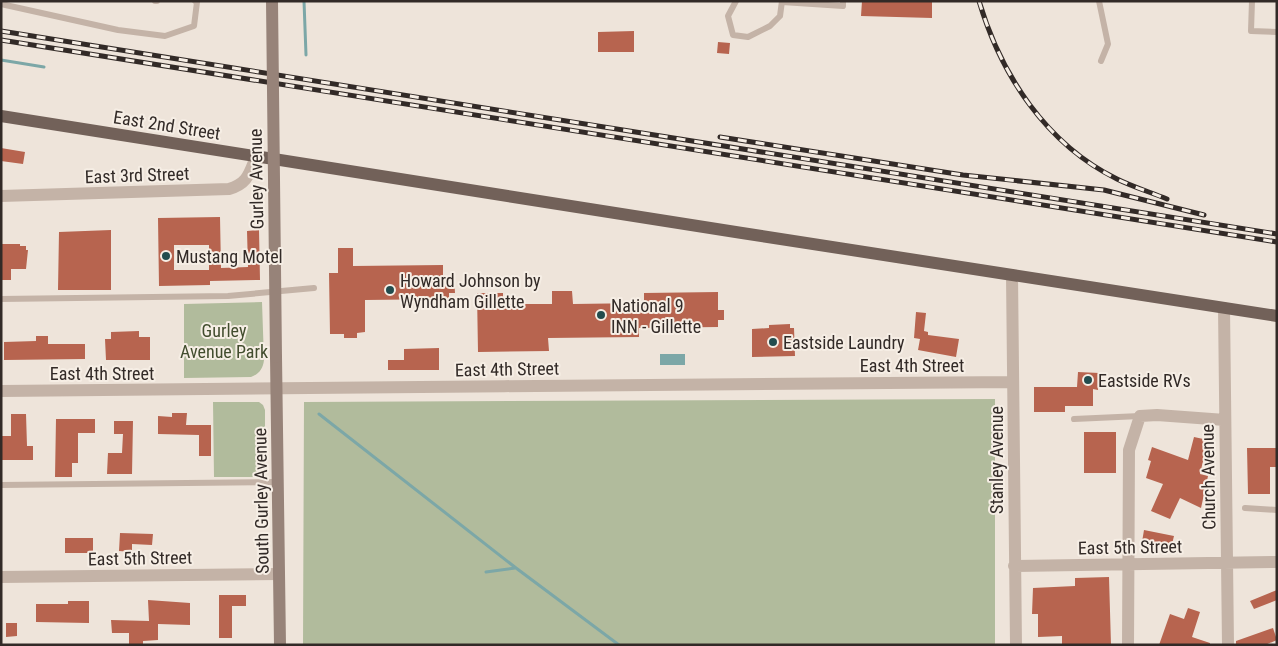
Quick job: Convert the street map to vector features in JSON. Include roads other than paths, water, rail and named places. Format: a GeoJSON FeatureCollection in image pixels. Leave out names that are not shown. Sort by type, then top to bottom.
{"type":"FeatureCollection","features":[{"type":"Feature","properties":{"kind":"main road","name":"East 2nd Street"},"geometry":{"type":"LineString","coordinates":[[1,116],[1277,316]]}},
{"type":"Feature","properties":{"kind":"street","name":"Gurley Avenue"},"geometry":{"type":"LineString","coordinates":[[272,1],[276,357]]}},
{"type":"Feature","properties":{"kind":"street","name":"East 3rd Street"},"geometry":{"type":"LineString","coordinates":[[1,196],[229,189],[241,185],[249,174],[256,157]]}},
{"type":"Feature","properties":{"kind":"street","name":"Stanley Avenue"},"geometry":{"type":"LineString","coordinates":[[1012,275],[1016,645]]}},
{"type":"Feature","properties":{"kind":"street","name":"Church Avenue"},"geometry":{"type":"LineString","coordinates":[[1224,308],[1228,645]]}},
{"type":"Feature","properties":{"kind":"street","name":"South Gurley Avenue"},"geometry":{"type":"LineString","coordinates":[[276,357],[280,645]]}},
{"type":"Feature","properties":{"kind":"street","name":"East 4th Street"},"geometry":{"type":"LineString","coordinates":[[1,391],[1013,382]]}},
{"type":"Feature","properties":{"kind":"street"},"geometry":{"type":"LineString","coordinates":[[1128,645],[1129,450],[1140,416],[1157,415],[1225,420]]}},
{"type":"Feature","properties":{"kind":"street","name":"East 5th Street"},"geometry":{"type":"LineString","coordinates":[[1014,566],[1277,562]]}},
{"type":"Feature","properties":{"kind":"street","name":"East 5th Street"},"geometry":{"type":"LineString","coordinates":[[1,577],[279,574]]}},
{"type":"Feature","properties":{"kind":"lane"},"geometry":{"type":"LineString","coordinates":[[1,4],[118,30],[165,36],[194,26],[196,1]]}},
{"type":"Feature","properties":{"kind":"lane"},"geometry":{"type":"LineString","coordinates":[[736,1],[728,16],[733,35],[748,37],[770,26],[780,16],[782,2],[843,6],[843,1]]}},
{"type":"Feature","properties":{"kind":"lane"},"geometry":{"type":"LineString","coordinates":[[1099,1],[1108,44],[1101,61]]}},
{"type":"Feature","properties":{"kind":"lane"},"geometry":{"type":"LineString","coordinates":[[1252,1],[1251,31],[1277,32]]}},
{"type":"Feature","properties":{"kind":"lane"},"geometry":{"type":"LineString","coordinates":[[1,299],[228,296],[314,288]]}},
{"type":"Feature","properties":{"kind":"lane"},"geometry":{"type":"LineString","coordinates":[[1074,418],[1140,416]]}},
{"type":"Feature","properties":{"kind":"lane"},"geometry":{"type":"LineString","coordinates":[[1,484],[278,482]]}},
{"type":"Feature","properties":{"kind":"lane"},"geometry":{"type":"LineString","coordinates":[[1245,508],[1277,510]]}},
{"type":"Feature","properties":{"kind":"water"},"geometry":{"type":"Polygon","coordinates":[[[660,354],[685,354],[685,365],[660,365],[660,354]]]}},
{"type":"Feature","properties":{"kind":"waterway"},"geometry":{"type":"LineString","coordinates":[[304,1],[306,55]]}},
{"type":"Feature","properties":{"kind":"waterway"},"geometry":{"type":"LineString","coordinates":[[1,60],[44,67]]}},
{"type":"Feature","properties":{"kind":"waterway"},"geometry":{"type":"LineString","coordinates":[[319,414],[516,568],[619,645]]}},
{"type":"Feature","properties":{"kind":"waterway"},"geometry":{"type":"LineString","coordinates":[[486,572],[515,568]]}},
{"type":"Feature","properties":{"kind":"railway"},"geometry":{"type":"LineString","coordinates":[[979,1],[988,28],[1014,81],[1048,127],[1069,147],[1092,164],[1123,182],[1167,199]]}},
{"type":"Feature","properties":{"kind":"railway"},"geometry":{"type":"LineString","coordinates":[[1,31],[1277,234]]}},
{"type":"Feature","properties":{"kind":"railway"},"geometry":{"type":"LineString","coordinates":[[1,40],[1277,242]]}},
{"type":"Feature","properties":{"kind":"railway"},"geometry":{"type":"LineString","coordinates":[[720,137],[963,175],[1104,190],[1204,215]]}},
{"type":"Feature","properties":{"kind":"place","name":"Mustang Motel"},"geometry":{"type":"Point","coordinates":[166,256]}},
{"type":"Feature","properties":{"kind":"place","name":"Howard Johnson by Wyndham Gillette"},"geometry":{"type":"Point","coordinates":[390,290]}},
{"type":"Feature","properties":{"kind":"place","name":"National 9 INN - Gillette"},"geometry":{"type":"Point","coordinates":[601,315]}},
{"type":"Feature","properties":{"kind":"place","name":"Eastside Laundry"},"geometry":{"type":"Point","coordinates":[773,342]}},
{"type":"Feature","properties":{"kind":"place","name":"Eastside RVs"},"geometry":{"type":"Point","coordinates":[1088,380]}},
{"type":"Feature","properties":{"kind":"park label","name":"Gurley Avenue Park"},"geometry":{"type":"Point","coordinates":[224,340]}}]}
